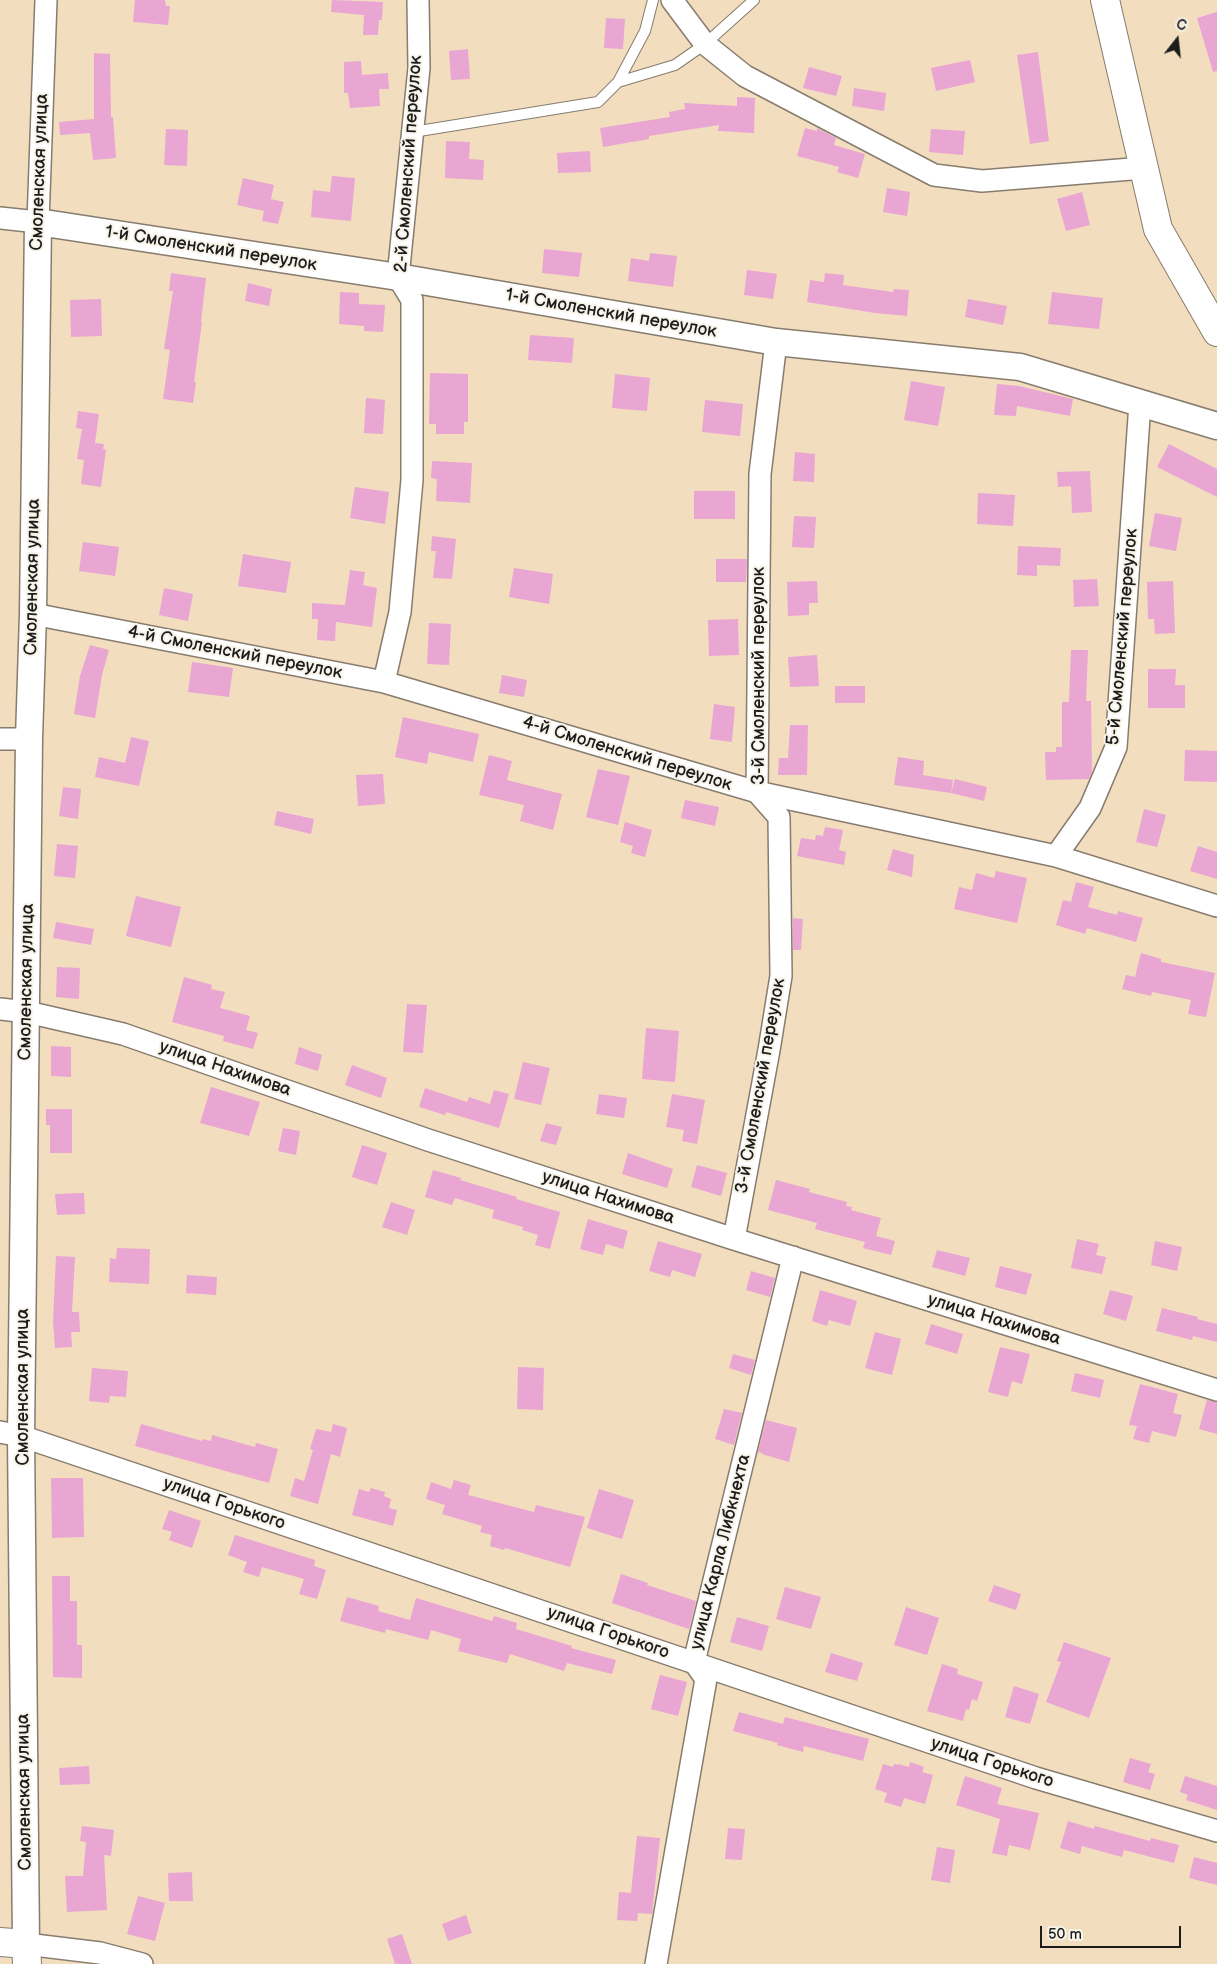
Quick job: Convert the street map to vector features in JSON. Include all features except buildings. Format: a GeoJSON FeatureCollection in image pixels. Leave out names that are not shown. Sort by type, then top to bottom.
{"type":"FeatureCollection","features":[{"type":"Feature","properties":{"kind":"main road"},"geometry":{"type":"LineString","coordinates":[[1105,0],[1158,229],[1217,332]]}},
{"type":"Feature","properties":{"kind":"street","name":"Смоленская улица"},"geometry":{"type":"LineString","coordinates":[[18,1950],[11,1434],[27,1012],[29,739],[33,614],[38,222],[46,0]]}},
{"type":"Feature","properties":{"kind":"street","name":"2-й Смоленский переулок"},"geometry":{"type":"LineString","coordinates":[[384,682],[400,612],[412,480],[412,300],[398,277],[419,68],[418,0]]}},
{"type":"Feature","properties":{"kind":"street"},"geometry":{"type":"LineString","coordinates":[[672,0],[705,44],[745,76],[934,175],[982,181],[1144,168]]}},
{"type":"Feature","properties":{"kind":"street","name":"1-й Смоленский переулок"},"geometry":{"type":"LineString","coordinates":[[0,218],[38,222],[398,277],[776,342],[1020,367],[1217,426]]}},
{"type":"Feature","properties":{"kind":"street","name":"3-й Смоленский переулок"},"geometry":{"type":"LineString","coordinates":[[734,1239],[781,976],[779,816],[757,792],[760,474],[776,342]]}},
{"type":"Feature","properties":{"kind":"street","name":"5-й Смоленский переулок"},"geometry":{"type":"LineString","coordinates":[[1056,856],[1090,808],[1116,747],[1140,403]]}},
{"type":"Feature","properties":{"kind":"street","name":"4-й Смоленский переулок"},"geometry":{"type":"LineString","coordinates":[[33,614],[384,682],[757,792],[1056,856],[1217,906]]}},
{"type":"Feature","properties":{"kind":"street"},"geometry":{"type":"LineString","coordinates":[[0,739],[29,739]]}},
{"type":"Feature","properties":{"kind":"street","name":"улица Нахимова"},"geometry":{"type":"LineString","coordinates":[[0,1009],[27,1012],[123,1034],[428,1140],[734,1239],[1217,1390]]}},
{"type":"Feature","properties":{"kind":"street","name":"улица Карла Либкнехта"},"geometry":{"type":"LineString","coordinates":[[656,1964],[706,1679],[694,1662],[794,1258]]}},
{"type":"Feature","properties":{"kind":"street","name":"улица Горького"},"geometry":{"type":"LineString","coordinates":[[11,1434],[1036,1778],[1217,1831]]}},
{"type":"Feature","properties":{"kind":"street"},"geometry":{"type":"LineString","coordinates":[[18,1950],[100,1952],[142,1964]]}},
{"type":"Feature","properties":{"kind":"lane"},"geometry":{"type":"LineString","coordinates":[[413,132],[598,102],[618,82],[645,31],[653,0]]}},
{"type":"Feature","properties":{"kind":"lane"},"geometry":{"type":"LineString","coordinates":[[618,82],[675,65],[705,44],[754,0]]}}]}
